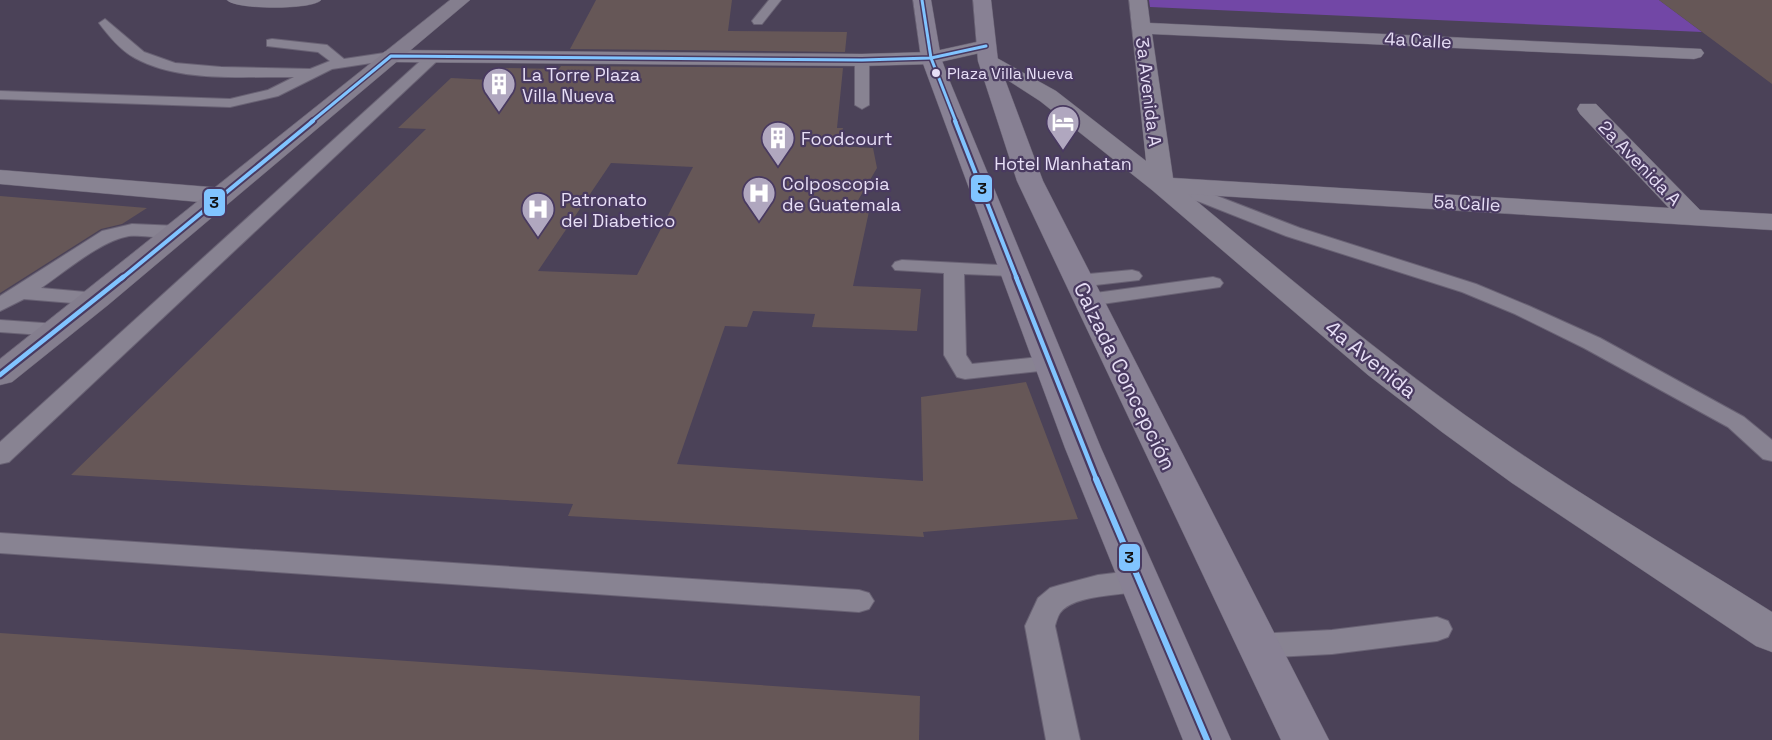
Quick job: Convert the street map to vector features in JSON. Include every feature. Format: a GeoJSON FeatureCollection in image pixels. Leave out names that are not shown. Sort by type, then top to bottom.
{"type":"FeatureCollection","features":[{"type":"Feature","properties":{"kind":"main road"},"geometry":{"type":"LineString","coordinates":[[0,375],[97,300],[461,0]]}},
{"type":"Feature","properties":{"kind":"main road"},"geometry":{"type":"LineString","coordinates":[[922,0],[931,58],[1012,270],[1207,740]]}},
{"type":"Feature","properties":{"kind":"main road","name":"Calzada Concepción"},"geometry":{"type":"LineString","coordinates":[[982,0],[987,54],[1030,181],[1305,740]]}},
{"type":"Feature","properties":{"kind":"street"},"geometry":{"type":"LineString","coordinates":[[236,0],[307,1]]}},
{"type":"Feature","properties":{"kind":"street","name":"3a Avenida A"},"geometry":{"type":"LineString","coordinates":[[1138,0],[1161,185]]}},
{"type":"Feature","properties":{"kind":"street","name":"4a Calle"},"geometry":{"type":"LineString","coordinates":[[1141,27],[1694,53]]}},
{"type":"Feature","properties":{"kind":"street"},"geometry":{"type":"LineString","coordinates":[[391,56],[862,60],[987,54]]}},
{"type":"Feature","properties":{"kind":"street","name":"4a Avenida"},"geometry":{"type":"LineString","coordinates":[[987,54],[1048,96],[1161,185],[1380,368],[1454,424],[1525,474],[1772,634]]}},
{"type":"Feature","properties":{"kind":"street","name":"2a Avenida A"},"geometry":{"type":"LineString","coordinates":[[1588,109],[1692,217]]}},
{"type":"Feature","properties":{"kind":"street"},"geometry":{"type":"LineString","coordinates":[[0,177],[222,196]]}},
{"type":"Feature","properties":{"kind":"street","name":"5a Calle"},"geometry":{"type":"LineString","coordinates":[[1161,185],[1772,222]]}},
{"type":"Feature","properties":{"kind":"lane"},"geometry":{"type":"LineString","coordinates":[[758,21],[775,0]]}},
{"type":"Feature","properties":{"kind":"lane"},"geometry":{"type":"LineString","coordinates":[[105,23],[140,56],[161,63],[199,69],[311,73]]}},
{"type":"Feature","properties":{"kind":"lane"},"geometry":{"type":"LineString","coordinates":[[272,44],[322,48],[340,62]]}},
{"type":"Feature","properties":{"kind":"lane"},"geometry":{"type":"LineString","coordinates":[[0,95],[230,103],[273,93],[311,73],[340,62],[391,56]]}},
{"type":"Feature","properties":{"kind":"lane"},"geometry":{"type":"LineString","coordinates":[[0,456],[433,57]]}},
{"type":"Feature","properties":{"kind":"lane"},"geometry":{"type":"LineString","coordinates":[[862,60],[862,105]]}},
{"type":"Feature","properties":{"kind":"lane"},"geometry":{"type":"LineString","coordinates":[[1161,185],[1206,198],[1293,232],[1469,288],[1522,310],[1592,343],[1736,422],[1772,453]]}},
{"type":"Feature","properties":{"kind":"lane"},"geometry":{"type":"LineString","coordinates":[[0,305],[109,235],[132,230],[178,232]]}},
{"type":"Feature","properties":{"kind":"lane"},"geometry":{"type":"LineString","coordinates":[[902,266],[1012,270]]}},
{"type":"Feature","properties":{"kind":"lane"},"geometry":{"type":"LineString","coordinates":[[954,268],[955,355],[962,369],[970,373],[1049,363]]}},
{"type":"Feature","properties":{"kind":"lane"},"geometry":{"type":"LineString","coordinates":[[1083,291],[1132,276]]}},
{"type":"Feature","properties":{"kind":"lane"},"geometry":{"type":"LineString","coordinates":[[1083,291],[1213,283]]}},
{"type":"Feature","properties":{"kind":"lane"},"geometry":{"type":"LineString","coordinates":[[20,292],[97,300]]}},
{"type":"Feature","properties":{"kind":"lane"},"geometry":{"type":"LineString","coordinates":[[0,326],[57,330]]}},
{"type":"Feature","properties":{"kind":"lane"},"geometry":{"type":"LineString","coordinates":[[0,543],[859,602]]}},
{"type":"Feature","properties":{"kind":"lane"},"geometry":{"type":"LineString","coordinates":[[1063,740],[1040,626],[1048,606],[1060,596],[1088,588],[1140,581]]}},
{"type":"Feature","properties":{"kind":"lane"},"geometry":{"type":"LineString","coordinates":[[1258,646],[1332,642],[1437,629]]}},
{"type":"Feature","properties":{"kind":"shaded area"},"geometry":{"type":"Polygon","coordinates":[[[1149,0],[1659,0],[1702,32],[1150,7],[1149,0]]]}},
{"type":"Feature","properties":{"kind":"building"},"geometry":{"type":"Polygon","coordinates":[[[596,0],[732,0],[728,31],[847,32],[845,52],[570,49],[596,0]]]}},
{"type":"Feature","properties":{"kind":"building"},"geometry":{"type":"Polygon","coordinates":[[[1659,0],[1772,0],[1772,84],[1721,46],[1659,0]]]}},
{"type":"Feature","properties":{"kind":"building"},"geometry":{"type":"Polygon","coordinates":[[[561,66],[843,68],[837,128],[843,128],[838,146],[873,148],[877,168],[857,202],[871,202],[853,286],[921,289],[917,331],[812,327],[815,314],[753,311],[747,327],[725,326],[677,464],[923,481],[921,397],[1026,382],[1078,519],[923,532],[924,537],[568,516],[573,504],[71,475],[426,129],[398,128],[451,78],[490,80],[502,68],[559,69],[561,66]],[[611,163],[538,271],[637,275],[693,167],[611,163]]]}},
{"type":"Feature","properties":{"kind":"building"},"geometry":{"type":"Polygon","coordinates":[[[0,196],[147,208],[122,224],[101,229],[0,293],[0,196]]]}},
{"type":"Feature","properties":{"kind":"building"},"geometry":{"type":"Polygon","coordinates":[[[0,633],[920,696],[919,740],[0,740],[0,633]]]}},
{"type":"Feature","properties":{"kind":"transit line","name":"3"},"geometry":{"type":"LineString","coordinates":[[922,0],[931,58],[938,77],[1083,448],[1207,740]]}},
{"type":"Feature","properties":{"kind":"transit line","name":"3"},"geometry":{"type":"LineString","coordinates":[[0,375],[97,299],[391,56],[862,60],[931,58],[986,46]]}},
{"type":"Feature","properties":{"kind":"place","name":"Plaza Villa Nueva"},"geometry":{"type":"Point","coordinates":[936,73]}},
{"type":"Feature","properties":{"kind":"place","name":"La Torre Plaza Villa Nueva"},"geometry":{"type":"Point","coordinates":[499,113]}},
{"type":"Feature","properties":{"kind":"place","name":"Hotel Manhatan"},"geometry":{"type":"Point","coordinates":[1063,151]}},
{"type":"Feature","properties":{"kind":"place","name":"Foodcourt"},"geometry":{"type":"Point","coordinates":[778,167]}},
{"type":"Feature","properties":{"kind":"place","name":"Colposcopia de Guatemala"},"geometry":{"type":"Point","coordinates":[759,222]}},
{"type":"Feature","properties":{"kind":"place","name":"Patronato del Diabetico"},"geometry":{"type":"Point","coordinates":[538,238]}}]}
